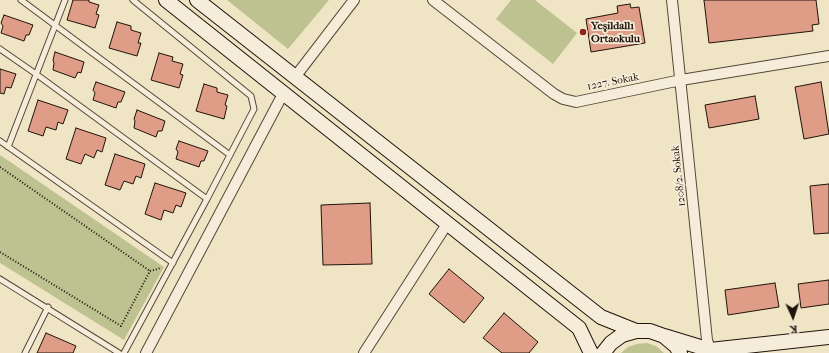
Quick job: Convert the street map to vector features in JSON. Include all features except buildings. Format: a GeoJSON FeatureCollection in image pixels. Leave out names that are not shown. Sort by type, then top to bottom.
{"type":"FeatureCollection","features":[{"type":"Feature","properties":{"kind":"main road"},"geometry":{"type":"LineString","coordinates":[[166,0],[284,92],[447,224],[579,328],[591,353]]}},
{"type":"Feature","properties":{"kind":"main road"},"geometry":{"type":"LineString","coordinates":[[197,0],[601,317],[636,331]]}},
{"type":"Feature","properties":{"kind":"main road"},"geometry":{"type":"LineString","coordinates":[[603,353],[610,343],[622,335],[636,331],[650,331],[710,350],[829,337]]}},
{"type":"Feature","properties":{"kind":"main road"},"geometry":{"type":"LineString","coordinates":[[664,336],[676,346],[680,353]]}},
{"type":"Feature","properties":{"kind":"street"},"geometry":{"type":"LineString","coordinates":[[295,77],[354,0]]}},
{"type":"Feature","properties":{"kind":"street","name":"1227. Sokak"},"geometry":{"type":"LineString","coordinates":[[433,0],[563,99],[576,102],[681,80],[829,56]]}},
{"type":"Feature","properties":{"kind":"street","name":"1208/2. Sokak"},"geometry":{"type":"LineString","coordinates":[[672,0],[707,340],[710,350]]}},
{"type":"Feature","properties":{"kind":"street"},"geometry":{"type":"LineString","coordinates":[[148,352],[284,92]]}},
{"type":"Feature","properties":{"kind":"street"},"geometry":{"type":"LineString","coordinates":[[364,353],[447,224]]}},
{"type":"Feature","properties":{"kind":"lane"},"geometry":{"type":"LineString","coordinates":[[21,0],[230,155]]}},
{"type":"Feature","properties":{"kind":"lane"},"geometry":{"type":"LineString","coordinates":[[8,147],[65,0]]}},
{"type":"Feature","properties":{"kind":"lane"},"geometry":{"type":"LineString","coordinates":[[124,353],[254,109],[251,96],[133,0]]}},
{"type":"Feature","properties":{"kind":"lane"},"geometry":{"type":"LineString","coordinates":[[0,49],[207,199]]}},
{"type":"Feature","properties":{"kind":"lane"},"geometry":{"type":"LineString","coordinates":[[0,141],[173,263]]}},
{"type":"Feature","properties":{"kind":"lane"},"geometry":{"type":"LineString","coordinates":[[0,278],[119,353]]}},
{"type":"Feature","properties":{"kind":"lane"},"geometry":{"type":"LineString","coordinates":[[25,353],[48,307]]}},
{"type":"Feature","properties":{"kind":"path"},"geometry":{"type":"LineString","coordinates":[[0,167],[150,271]]}},
{"type":"Feature","properties":{"kind":"path"},"geometry":{"type":"LineString","coordinates":[[0,252],[121,326],[150,271],[164,267]]}},
{"type":"Feature","properties":{"kind":"green space"},"geometry":{"type":"Polygon","coordinates":[[[227,0],[329,0],[288,49],[227,0]]]}},
{"type":"Feature","properties":{"kind":"green space"},"geometry":{"type":"Polygon","coordinates":[[[511,0],[535,0],[577,33],[553,64],[496,19],[511,0]]]}},
{"type":"Feature","properties":{"kind":"green space"},"geometry":{"type":"Polygon","coordinates":[[[0,155],[164,267],[124,340],[0,263],[0,155]]]}},
{"type":"Feature","properties":{"kind":"green space"},"geometry":{"type":"Polygon","coordinates":[[[647,343],[656,346],[664,353],[621,353],[628,347],[647,343]]]}},
{"type":"Feature","properties":{"kind":"place","name":"Yeşildallı Ortaokulu"},"geometry":{"type":"Point","coordinates":[583,32]}}]}
